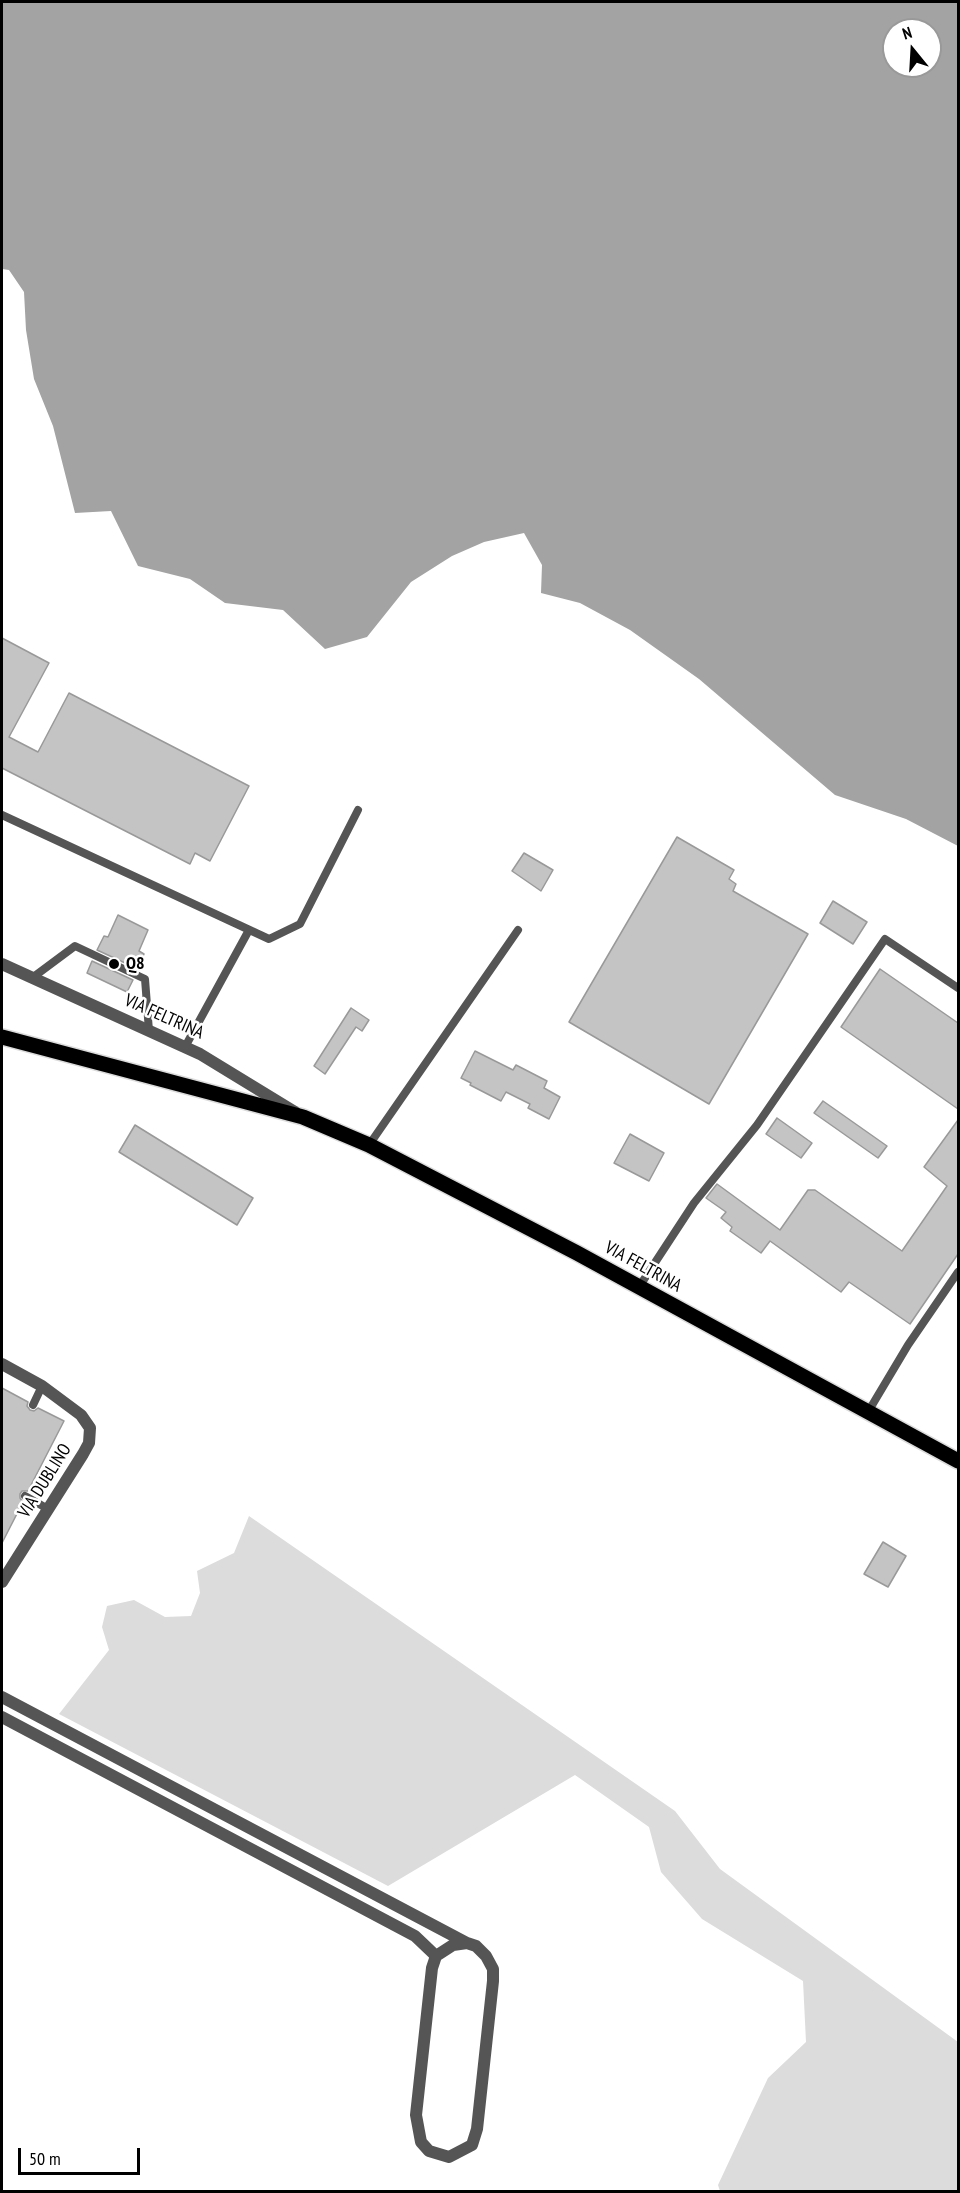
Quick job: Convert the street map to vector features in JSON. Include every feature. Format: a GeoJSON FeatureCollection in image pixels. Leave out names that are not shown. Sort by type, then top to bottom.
{"type":"FeatureCollection","features":[{"type":"Feature","properties":{"kind":"main road","name":"VIA FELTRINA"},"geometry":{"type":"LineString","coordinates":[[2,1037],[303,1117],[369,1145],[639,1287],[958,1461]]}},
{"type":"Feature","properties":{"kind":"street","name":"VIA FELTRINA"},"geometry":{"type":"LineString","coordinates":[[2,964],[201,1054],[303,1117]]}},
{"type":"Feature","properties":{"kind":"street","name":"VIA DUBLINO"},"geometry":{"type":"LineString","coordinates":[[2,1364],[42,1386],[81,1415],[90,1428],[89,1443],[2,1582]]}},
{"type":"Feature","properties":{"kind":"street"},"geometry":{"type":"LineString","coordinates":[[2,1697],[476,1946],[486,1956],[494,1969],[477,2129],[472,2145],[463,2152],[448,2157],[429,2151],[421,2142],[416,2115],[432,1968],[436,1956],[453,1945],[467,1943]]}},
{"type":"Feature","properties":{"kind":"street"},"geometry":{"type":"LineString","coordinates":[[2,1717],[415,1936],[436,1956]]}},
{"type":"Feature","properties":{"kind":"lane"},"geometry":{"type":"LineString","coordinates":[[2,815],[269,939],[300,924],[358,810]]}},
{"type":"Feature","properties":{"kind":"lane"},"geometry":{"type":"LineString","coordinates":[[185,1047],[249,930]]}},
{"type":"Feature","properties":{"kind":"lane"},"geometry":{"type":"LineString","coordinates":[[369,1145],[518,930]]}},
{"type":"Feature","properties":{"kind":"lane"},"geometry":{"type":"LineString","coordinates":[[639,1287],[694,1203],[757,1125],[885,939],[958,988]]}},
{"type":"Feature","properties":{"kind":"lane"},"geometry":{"type":"LineString","coordinates":[[32,978],[75,946],[145,979],[149,1031]]}},
{"type":"Feature","properties":{"kind":"lane"},"geometry":{"type":"LineString","coordinates":[[868,1412],[884,1382],[958,1272]]}},
{"type":"Feature","properties":{"kind":"lane"},"geometry":{"type":"LineString","coordinates":[[33,1405],[42,1386]]}},
{"type":"Feature","properties":{"kind":"lane"},"geometry":{"type":"LineString","coordinates":[[26,1496],[48,1509]]}},
{"type":"Feature","properties":{"kind":"shaded area"},"geometry":{"type":"Polygon","coordinates":[[[2,2],[958,2],[958,846],[906,819],[835,795],[699,679],[630,630],[580,603],[541,593],[542,565],[524,533],[484,542],[452,556],[411,582],[367,637],[325,649],[283,610],[225,603],[190,579],[138,566],[111,511],[75,513],[53,426],[34,379],[26,330],[24,292],[9,270],[2,269],[2,2]]]}},
{"type":"Feature","properties":{"kind":"shaded area"},"geometry":{"type":"Polygon","coordinates":[[[249,1516],[675,1811],[720,1869],[958,2042],[958,2191],[720,2191],[718,2185],[768,2078],[806,2042],[803,1981],[702,1919],[661,1872],[649,1827],[575,1775],[388,1886],[59,1714],[109,1650],[102,1627],[107,1606],[134,1600],[165,1617],[191,1616],[200,1593],[197,1571],[234,1553],[249,1516]]]}},
{"type":"Feature","properties":{"kind":"building"},"geometry":{"type":"Polygon","coordinates":[[[2,638],[49,663],[9,737],[38,752],[69,693],[249,786],[210,861],[195,853],[190,864],[2,768],[2,638]]]}},
{"type":"Feature","properties":{"kind":"building"},"geometry":{"type":"Polygon","coordinates":[[[677,837],[734,870],[729,879],[736,884],[733,891],[808,934],[709,1104],[569,1022],[677,837]]]}},
{"type":"Feature","properties":{"kind":"building"},"geometry":{"type":"Polygon","coordinates":[[[524,853],[553,870],[541,891],[512,871],[524,853]]]}},
{"type":"Feature","properties":{"kind":"building"},"geometry":{"type":"Polygon","coordinates":[[[833,901],[867,922],[853,944],[820,923],[833,901]]]}},
{"type":"Feature","properties":{"kind":"building"},"geometry":{"type":"Polygon","coordinates":[[[118,915],[148,930],[139,951],[144,954],[138,969],[97,950],[104,936],[108,937],[118,915]]]}},
{"type":"Feature","properties":{"kind":"building"},"geometry":{"type":"Polygon","coordinates":[[[92,961],[133,980],[127,992],[87,973],[92,961]]]}},
{"type":"Feature","properties":{"kind":"building"},"geometry":{"type":"Polygon","coordinates":[[[880,969],[958,1023],[958,1109],[841,1027],[880,969]]]}},
{"type":"Feature","properties":{"kind":"building"},"geometry":{"type":"Polygon","coordinates":[[[351,1008],[369,1020],[362,1031],[356,1027],[325,1074],[314,1066],[351,1008]]]}},
{"type":"Feature","properties":{"kind":"building"},"geometry":{"type":"Polygon","coordinates":[[[475,1051],[513,1070],[516,1065],[547,1081],[544,1088],[560,1097],[549,1119],[528,1108],[530,1104],[506,1092],[501,1101],[461,1078],[475,1051]]]}},
{"type":"Feature","properties":{"kind":"building"},"geometry":{"type":"Polygon","coordinates":[[[823,1101],[887,1146],[878,1158],[814,1113],[823,1101]]]}},
{"type":"Feature","properties":{"kind":"building"},"geometry":{"type":"Polygon","coordinates":[[[777,1118],[812,1143],[801,1158],[766,1134],[777,1118]]]}},
{"type":"Feature","properties":{"kind":"building"},"geometry":{"type":"Polygon","coordinates":[[[958,1120],[958,1254],[910,1324],[849,1282],[841,1292],[770,1241],[761,1253],[730,1231],[732,1227],[721,1218],[726,1212],[706,1198],[717,1184],[780,1230],[808,1190],[815,1190],[902,1251],[947,1186],[924,1167],[958,1120]]]}},
{"type":"Feature","properties":{"kind":"building"},"geometry":{"type":"Polygon","coordinates":[[[135,1125],[253,1198],[237,1225],[119,1152],[135,1125]]]}},
{"type":"Feature","properties":{"kind":"building"},"geometry":{"type":"Polygon","coordinates":[[[630,1134],[664,1153],[649,1181],[614,1163],[630,1134]]]}},
{"type":"Feature","properties":{"kind":"building"},"geometry":{"type":"Polygon","coordinates":[[[2,1388],[28,1402],[27,1406],[30,1410],[34,1411],[38,1408],[64,1421],[28,1491],[22,1491],[20,1494],[23,1502],[2,1543],[2,1388]]]}},
{"type":"Feature","properties":{"kind":"building"},"geometry":{"type":"Polygon","coordinates":[[[883,1542],[906,1556],[888,1587],[864,1574],[883,1542]]]}},
{"type":"Feature","properties":{"kind":"place","name":"Q8"},"geometry":{"type":"Point","coordinates":[114,964]}}]}
